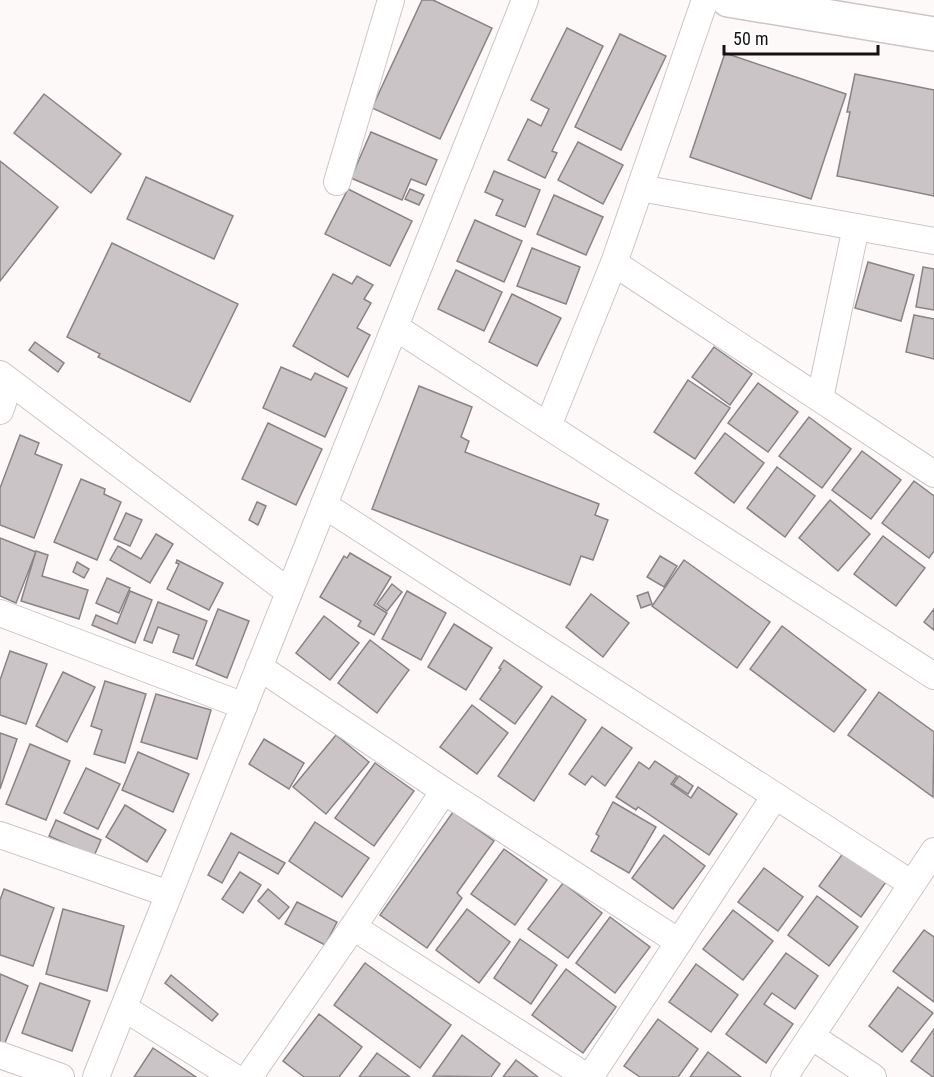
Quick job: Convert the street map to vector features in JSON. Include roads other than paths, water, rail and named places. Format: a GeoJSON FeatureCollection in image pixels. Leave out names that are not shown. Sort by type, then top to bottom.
{"type":"FeatureCollection","features":[{"type":"Feature","properties":{"kind":"main road"},"geometry":{"type":"LineString","coordinates":[[728,0],[934,34]]}},
{"type":"Feature","properties":{"kind":"street"},"geometry":{"type":"LineString","coordinates":[[337,182],[391,0]]}},
{"type":"Feature","properties":{"kind":"street"},"geometry":{"type":"LineString","coordinates":[[96,1077],[525,0]]}},
{"type":"Feature","properties":{"kind":"street"},"geometry":{"type":"LineString","coordinates":[[548,426],[614,263],[705,0]]}},
{"type":"Feature","properties":{"kind":"street"},"geometry":{"type":"LineString","coordinates":[[640,188],[934,241]]}},
{"type":"Feature","properties":{"kind":"street"},"geometry":{"type":"LineString","coordinates":[[820,398],[856,227]]}},
{"type":"Feature","properties":{"kind":"street"},"geometry":{"type":"LineString","coordinates":[[614,263],[934,474]]}},
{"type":"Feature","properties":{"kind":"street"},"geometry":{"type":"LineString","coordinates":[[395,327],[934,676]]}},
{"type":"Feature","properties":{"kind":"street"},"geometry":{"type":"LineString","coordinates":[[0,411],[5,378],[289,592]]}},
{"type":"Feature","properties":{"kind":"street"},"geometry":{"type":"LineString","coordinates":[[324,505],[912,884]]}},
{"type":"Feature","properties":{"kind":"street"},"geometry":{"type":"LineString","coordinates":[[0,614],[244,706]]}},
{"type":"Feature","properties":{"kind":"street"},"geometry":{"type":"LineString","coordinates":[[260,667],[444,791],[679,942]]}},
{"type":"Feature","properties":{"kind":"street"},"geometry":{"type":"LineString","coordinates":[[249,1077],[354,927],[444,791]]}},
{"type":"Feature","properties":{"kind":"street"},"geometry":{"type":"LineString","coordinates":[[354,927],[589,1077],[776,796]]}},
{"type":"Feature","properties":{"kind":"street"},"geometry":{"type":"LineString","coordinates":[[0,835],[169,894]]}},
{"type":"Feature","properties":{"kind":"street"},"geometry":{"type":"LineString","coordinates":[[784,1077],[934,850]]}},
{"type":"Feature","properties":{"kind":"street"},"geometry":{"type":"LineString","coordinates":[[124,1008],[234,1077]]}},
{"type":"Feature","properties":{"kind":"street"},"geometry":{"type":"LineString","coordinates":[[811,1036],[873,1077]]}},
{"type":"Feature","properties":{"kind":"street"},"geometry":{"type":"LineString","coordinates":[[0,1055],[61,1077]]}}]}
